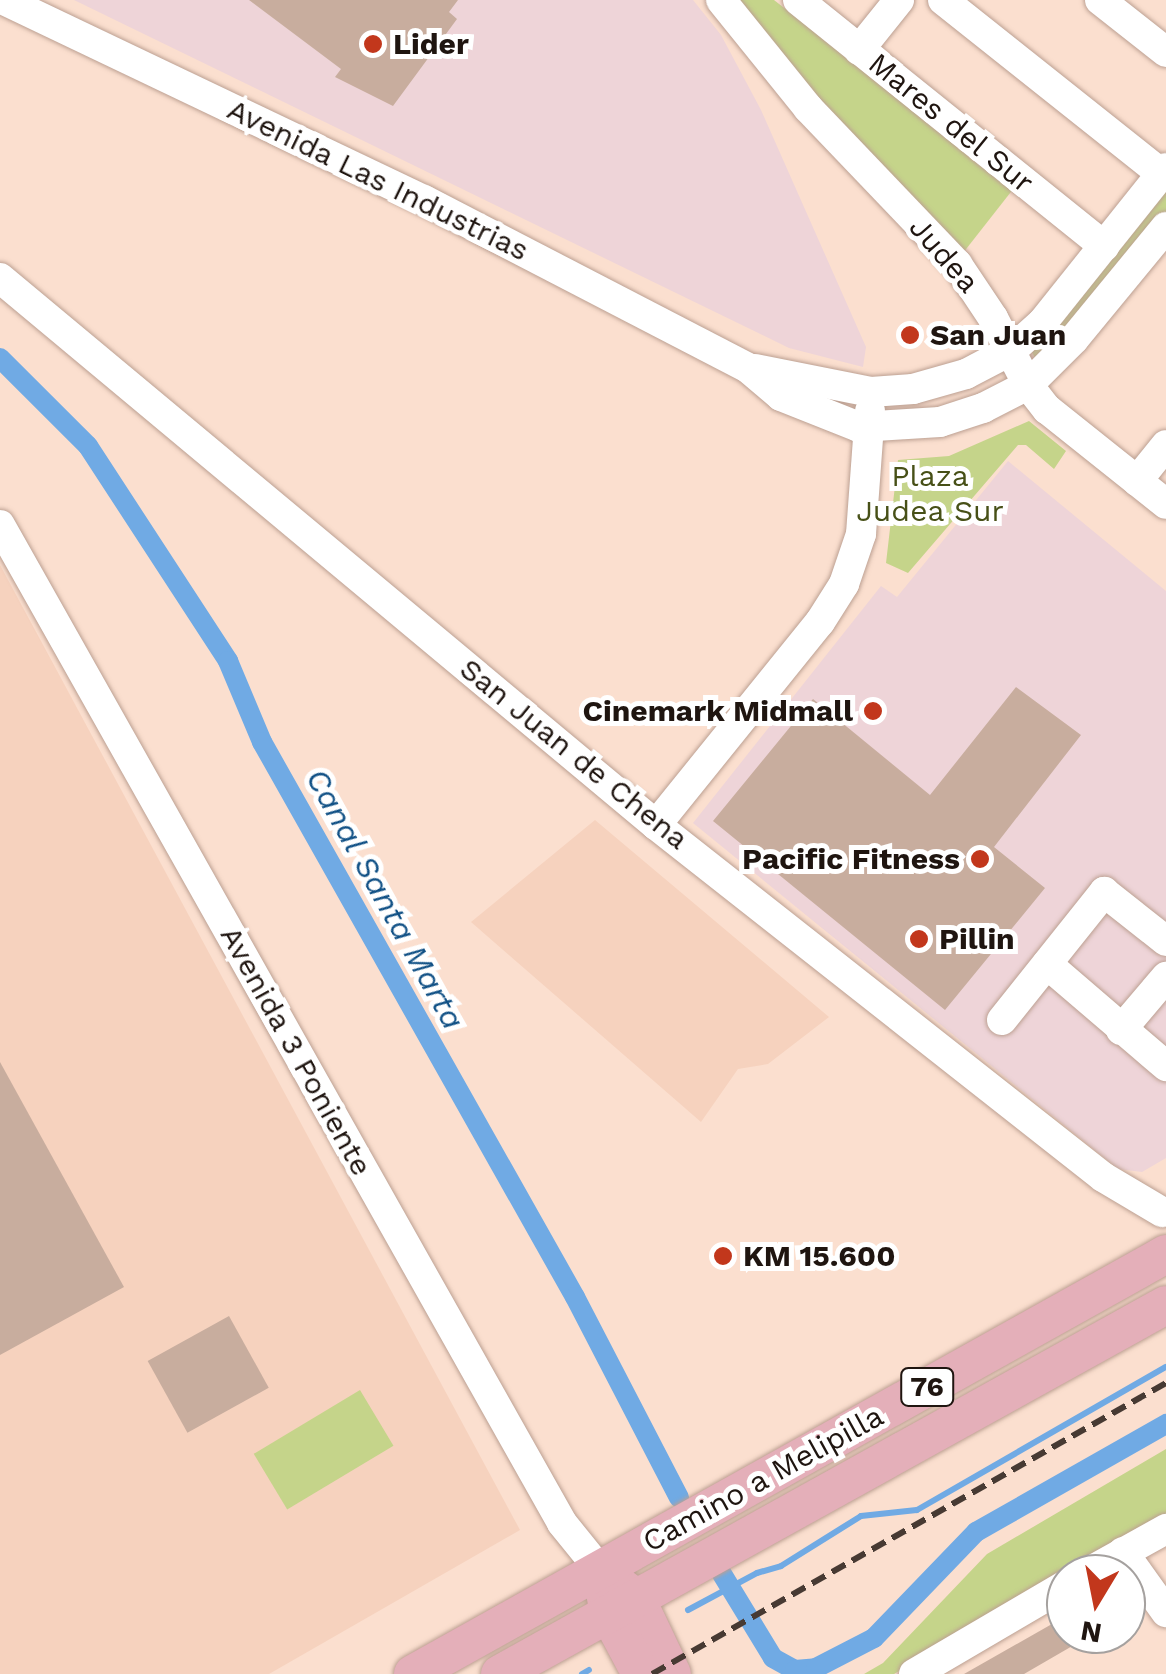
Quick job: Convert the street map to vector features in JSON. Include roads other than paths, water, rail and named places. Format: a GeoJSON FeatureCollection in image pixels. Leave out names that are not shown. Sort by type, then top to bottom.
{"type":"FeatureCollection","features":[{"type":"Feature","properties":{"kind":"main road","name":"Camino a Melipilla"},"geometry":{"type":"LineString","coordinates":[[412,1674],[1156,1260]]}},
{"type":"Feature","properties":{"kind":"main road","name":"Camino a Melipilla"},"geometry":{"type":"LineString","coordinates":[[500,1674],[1166,1306]]}},
{"type":"Feature","properties":{"kind":"main road","name":"Avenida 3 Poniente"},"geometry":{"type":"LineString","coordinates":[[600,1570],[672,1674]]}},
{"type":"Feature","properties":{"kind":"main road","name":"Avenida 3 Poniente"},"geometry":{"type":"LineString","coordinates":[[622,1606],[641,1674]]}},
{"type":"Feature","properties":{"kind":"street","name":"Avenida Las Industrias"},"geometry":{"type":"LineString","coordinates":[[4,0],[424,200],[748,368],[781,396],[843,423],[869,429],[916,426],[962,416],[1028,385],[1074,339],[1166,227]]}},
{"type":"Feature","properties":{"kind":"street","name":"Judea"},"geometry":{"type":"LineString","coordinates":[[721,0],[808,108],[957,264],[1012,350],[1028,385],[1056,417],[1166,504]]}},
{"type":"Feature","properties":{"kind":"street","name":"Mares del Sur"},"geometry":{"type":"LineString","coordinates":[[798,0],[1104,246]]}},
{"type":"Feature","properties":{"kind":"street"},"geometry":{"type":"LineString","coordinates":[[859,50],[899,0]]}},
{"type":"Feature","properties":{"kind":"street"},"geometry":{"type":"LineString","coordinates":[[943,0],[1164,171]]}},
{"type":"Feature","properties":{"kind":"street"},"geometry":{"type":"LineString","coordinates":[[1100,0],[1166,52]]}},
{"type":"Feature","properties":{"kind":"street","name":"Avenida Las Industrias"},"geometry":{"type":"LineString","coordinates":[[748,368],[871,392],[950,380],[1012,350],[1043,322],[1164,171]]}},
{"type":"Feature","properties":{"kind":"street","name":"San Juan de Chena"},"geometry":{"type":"LineString","coordinates":[[0,278],[656,824],[1104,1177],[1164,1207],[1156,1260]]}},
{"type":"Feature","properties":{"kind":"street"},"geometry":{"type":"LineString","coordinates":[[656,824],[820,622],[844,584],[861,534],[871,392]]}},
{"type":"Feature","properties":{"kind":"street"},"geometry":{"type":"LineString","coordinates":[[1137,481],[1166,445]]}},
{"type":"Feature","properties":{"kind":"street","name":"Avenida 3 Poniente"},"geometry":{"type":"LineString","coordinates":[[0,526],[562,1523],[600,1570]]}},
{"type":"Feature","properties":{"kind":"street"},"geometry":{"type":"LineString","coordinates":[[1002,1020],[1104,892],[1166,941]]}},
{"type":"Feature","properties":{"kind":"street"},"geometry":{"type":"LineString","coordinates":[[1046,964],[1166,1066]]}},
{"type":"Feature","properties":{"kind":"street"},"geometry":{"type":"LineString","coordinates":[[1121,1030],[1166,978]]}},
{"type":"Feature","properties":{"kind":"street"},"geometry":{"type":"LineString","coordinates":[[1120,1554],[1166,1529]]}},
{"type":"Feature","properties":{"kind":"street"},"geometry":{"type":"LineString","coordinates":[[1123,1552],[1166,1612]]}},
{"type":"Feature","properties":{"kind":"street"},"geometry":{"type":"LineString","coordinates":[[914,1674],[1046,1597]]}},
{"type":"Feature","properties":{"kind":"waterway","name":"Canal Santa Marta"},"geometry":{"type":"LineString","coordinates":[[0,358],[88,446],[228,661],[262,742],[575,1297],[679,1498]]}},
{"type":"Feature","properties":{"kind":"waterway"},"geometry":{"type":"LineString","coordinates":[[688,1610],[757,1573],[781,1566],[861,1516],[917,1510],[1166,1367]]}},
{"type":"Feature","properties":{"kind":"waterway","name":"Canal Santa Marta"},"geometry":{"type":"LineString","coordinates":[[722,1574],[773,1658],[795,1670],[816,1668],[874,1638],[976,1532],[1166,1424]]}},
{"type":"Feature","properties":{"kind":"waterway"},"geometry":{"type":"LineString","coordinates":[[582,1674],[589,1670]]}},
{"type":"Feature","properties":{"kind":"railway"},"geometry":{"type":"LineString","coordinates":[[652,1674],[1166,1383]]}},
{"type":"Feature","properties":{"kind":"place","name":"Lider"},"geometry":{"type":"Point","coordinates":[373,44]}},
{"type":"Feature","properties":{"kind":"place","name":"San Juan"},"geometry":{"type":"Point","coordinates":[910,335]}},
{"type":"Feature","properties":{"kind":"place","name":"Cinemark Midmall"},"geometry":{"type":"Point","coordinates":[873,711]}},
{"type":"Feature","properties":{"kind":"place","name":"Pacific Fitness"},"geometry":{"type":"Point","coordinates":[980,859]}},
{"type":"Feature","properties":{"kind":"place","name":"Pillin"},"geometry":{"type":"Point","coordinates":[919,939]}},
{"type":"Feature","properties":{"kind":"place","name":"KM 15.600"},"geometry":{"type":"Point","coordinates":[723,1256]}},
{"type":"Feature","properties":{"kind":"park label","name":"Plaza Judea Sur"},"geometry":{"type":"Point","coordinates":[930,493]}}]}
